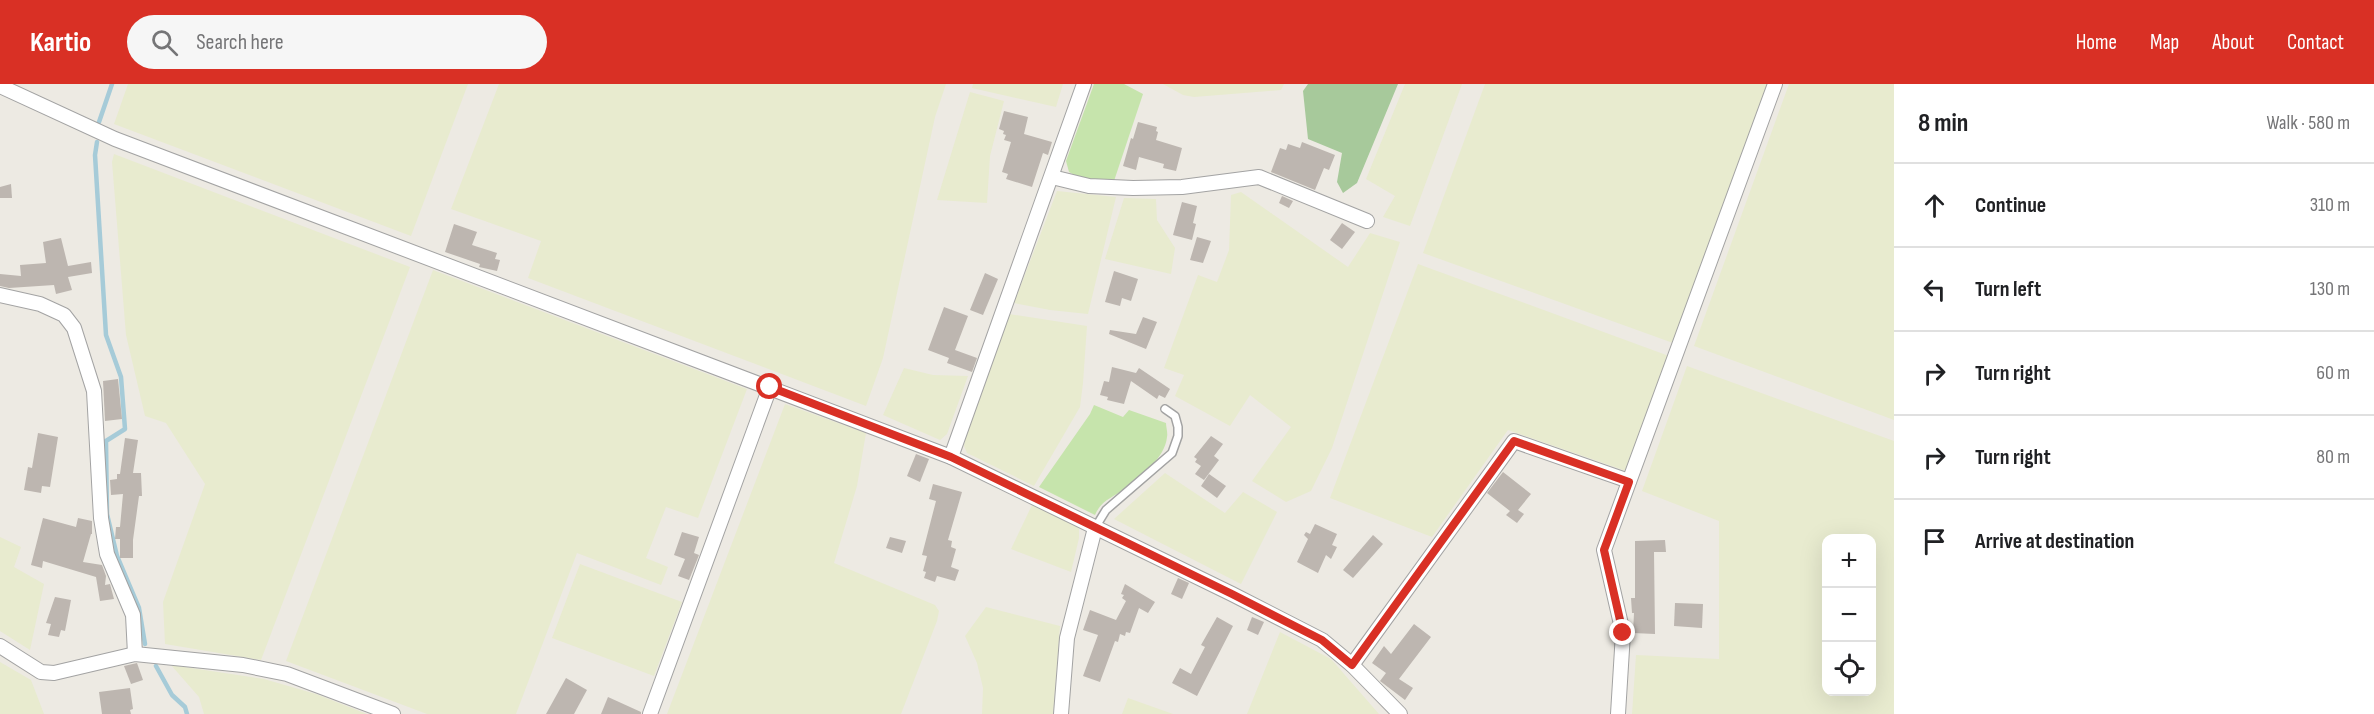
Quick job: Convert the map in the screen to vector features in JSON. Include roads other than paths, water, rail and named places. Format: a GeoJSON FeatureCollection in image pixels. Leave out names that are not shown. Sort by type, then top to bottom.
{"type":"FeatureCollection","features":[{"type":"Feature","properties":{"kind":"street"},"geometry":{"type":"LineString","coordinates":[[951,457],[1084,84]]}},
{"type":"Feature","properties":{"kind":"street"},"geometry":{"type":"LineString","coordinates":[[1618,714],[1623,633],[1604,550],[1775,84]]}},
{"type":"Feature","properties":{"kind":"street"},"geometry":{"type":"LineString","coordinates":[[0,86],[115,139],[951,457],[1322,640],[1352,665],[1401,714]]}},
{"type":"Feature","properties":{"kind":"street"},"geometry":{"type":"LineString","coordinates":[[1052,177],[1089,186],[1133,188],[1182,187],[1259,177],[1367,221]]}},
{"type":"Feature","properties":{"kind":"street"},"geometry":{"type":"LineString","coordinates":[[0,295],[40,304],[64,315],[74,328],[94,391],[101,518],[107,554],[133,615],[135,654]]}},
{"type":"Feature","properties":{"kind":"street"},"geometry":{"type":"LineString","coordinates":[[650,714],[770,387]]}},
{"type":"Feature","properties":{"kind":"street"},"geometry":{"type":"LineString","coordinates":[[1352,665],[1514,441],[1629,482]]}},
{"type":"Feature","properties":{"kind":"street"},"geometry":{"type":"LineString","coordinates":[[1061,714],[1067,638],[1095,528]]}},
{"type":"Feature","properties":{"kind":"street"},"geometry":{"type":"LineString","coordinates":[[0,646],[41,672],[54,673],[135,654],[243,665],[287,674],[393,714]]}},
{"type":"Feature","properties":{"kind":"lane"},"geometry":{"type":"LineString","coordinates":[[1095,528],[1106,510],[1172,453],[1178,436],[1178,427],[1175,416],[1165,409]]}},
{"type":"Feature","properties":{"kind":"waterway"},"geometry":{"type":"LineString","coordinates":[[99,122],[112,84]]}},
{"type":"Feature","properties":{"kind":"waterway"},"geometry":{"type":"LineString","coordinates":[[97,142],[95,155],[106,335],[121,377],[125,429],[106,441],[107,514],[117,556],[139,608],[145,644]]}},
{"type":"Feature","properties":{"kind":"waterway"},"geometry":{"type":"LineString","coordinates":[[156,666],[172,695],[185,707],[187,714]]}}]}
